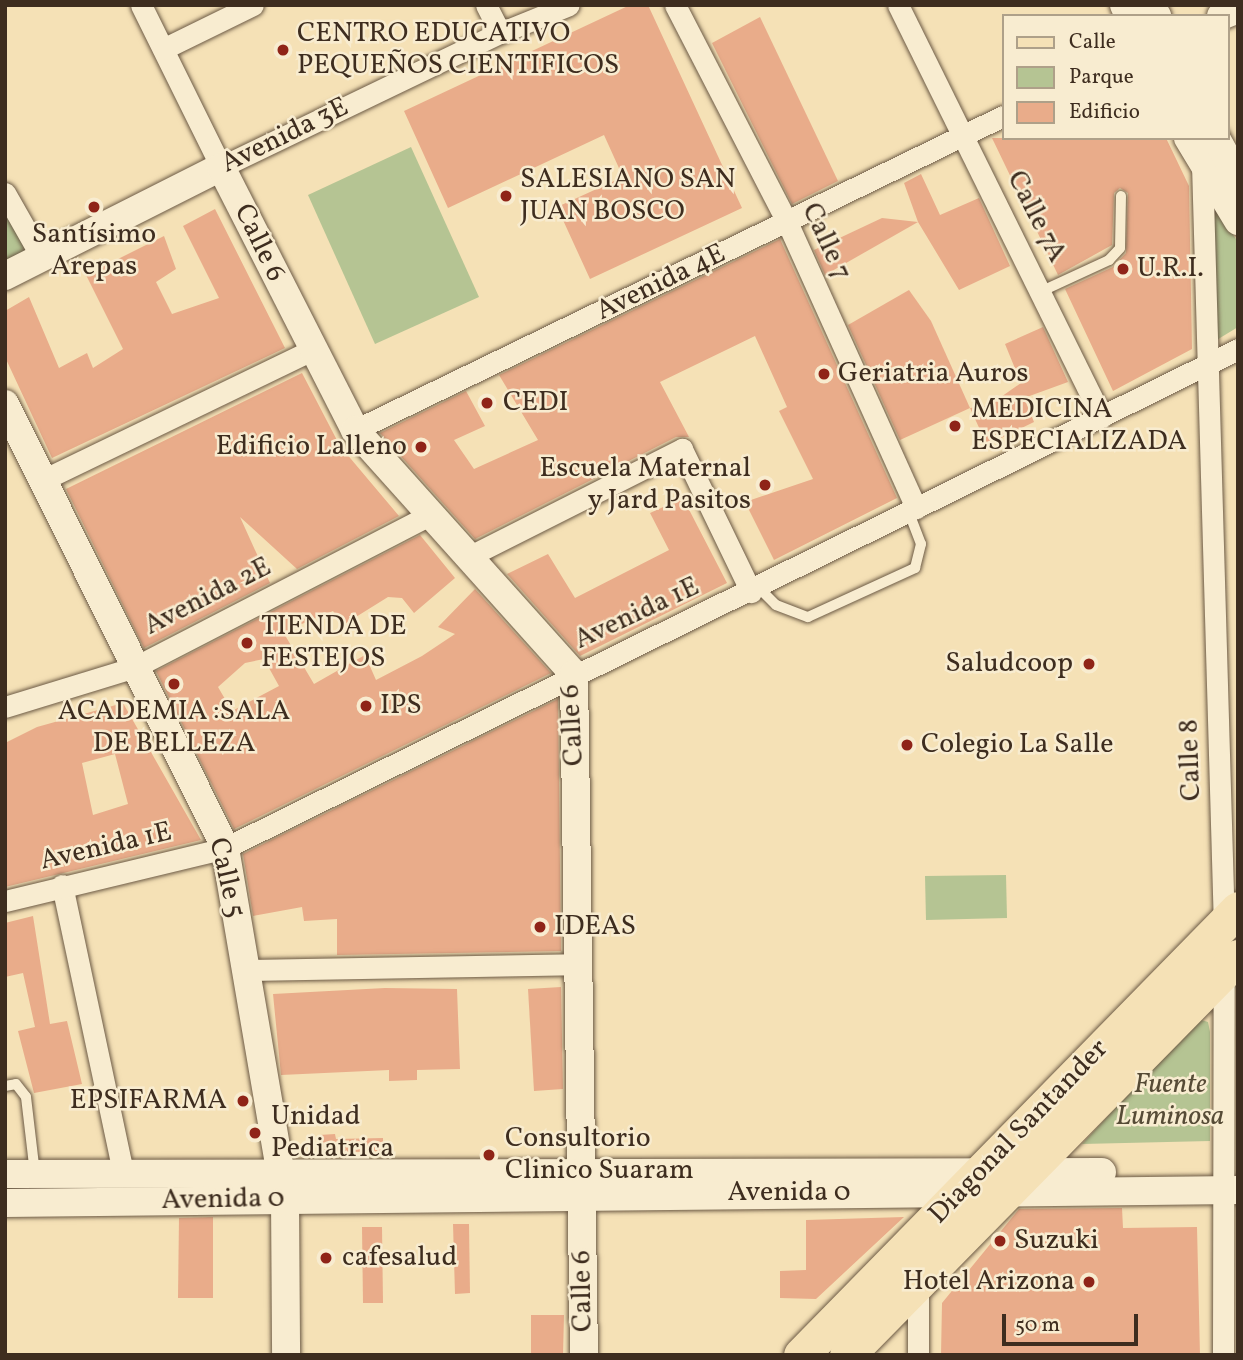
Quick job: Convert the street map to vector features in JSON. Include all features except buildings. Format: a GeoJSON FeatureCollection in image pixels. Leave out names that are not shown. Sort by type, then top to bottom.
{"type":"FeatureCollection","features":[{"type":"Feature","properties":{"kind":"main road","name":"Diagonal Santander"},"geometry":{"type":"LineString","coordinates":[[846,1355],[918,1281],[992,1181],[1231,915]]}},
{"type":"Feature","properties":{"kind":"main road","name":"Diagonal Santander"},"geometry":{"type":"LineString","coordinates":[[801,1355],[1231,964]]}},
{"type":"Feature","properties":{"kind":"street"},"geometry":{"type":"LineString","coordinates":[[141,5],[221,167]]}},
{"type":"Feature","properties":{"kind":"street"},"geometry":{"type":"LineString","coordinates":[[163,49],[253,5]]}},
{"type":"Feature","properties":{"kind":"street"},"geometry":{"type":"LineString","coordinates":[[486,5],[500,33]]}},
{"type":"Feature","properties":{"kind":"street","name":"Avenida 3E"},"geometry":{"type":"LineString","coordinates":[[5,276],[221,167],[500,33],[569,5]]}},
{"type":"Feature","properties":{"kind":"street","name":"Calle 7"},"geometry":{"type":"LineString","coordinates":[[675,5],[787,222],[913,510]]}},
{"type":"Feature","properties":{"kind":"street","name":"Calle 7A"},"geometry":{"type":"LineString","coordinates":[[898,5],[1042,291],[1102,417]]}},
{"type":"Feature","properties":{"kind":"street","name":"Avenida 4E"},"geometry":{"type":"LineString","coordinates":[[355,430],[1002,116]]}},
{"type":"Feature","properties":{"kind":"street"},"geometry":{"type":"LineString","coordinates":[[1189,140],[1238,221]]}},
{"type":"Feature","properties":{"kind":"street"},"geometry":{"type":"LineString","coordinates":[[1217,140],[1238,178]]}},
{"type":"Feature","properties":{"kind":"street","name":"Calle 8"},"geometry":{"type":"LineString","coordinates":[[1202,164],[1206,365],[1231,915],[1230,1182],[1223,1355]]}},
{"type":"Feature","properties":{"kind":"street","name":"Calle 6"},"geometry":{"type":"LineString","coordinates":[[221,167],[355,430],[428,516],[574,674],[584,1355]]}},
{"type":"Feature","properties":{"kind":"street"},"geometry":{"type":"LineString","coordinates":[[5,193],[42,258]]}},
{"type":"Feature","properties":{"kind":"street","name":"Avenida 1E"},"geometry":{"type":"LineString","coordinates":[[5,901],[62,885],[225,848],[574,674],[755,590],[1238,349]]}},
{"type":"Feature","properties":{"kind":"street"},"geometry":{"type":"LineString","coordinates":[[43,480],[312,350]]}},
{"type":"Feature","properties":{"kind":"street","name":"Calle 5"},"geometry":{"type":"LineString","coordinates":[[5,404],[225,848],[285,1199],[286,1355]]}},
{"type":"Feature","properties":{"kind":"street"},"geometry":{"type":"LineString","coordinates":[[468,557],[682,449],[755,590]]}},
{"type":"Feature","properties":{"kind":"street","name":"Avenida 2E"},"geometry":{"type":"LineString","coordinates":[[5,707],[135,667],[428,516]]}},
{"type":"Feature","properties":{"kind":"street"},"geometry":{"type":"LineString","coordinates":[[62,885],[123,1173]]}},
{"type":"Feature","properties":{"kind":"street"},"geometry":{"type":"LineString","coordinates":[[245,970],[578,964]]}},
{"type":"Feature","properties":{"kind":"street","name":"Avenida 0"},"geometry":{"type":"LineString","coordinates":[[5,1174],[279,1171],[582,1182],[1230,1182]]}},
{"type":"Feature","properties":{"kind":"street","name":"Avenida 0"},"geometry":{"type":"LineString","coordinates":[[5,1203],[285,1199],[582,1182]]}},
{"type":"Feature","properties":{"kind":"street"},"geometry":{"type":"LineString","coordinates":[[918,1281],[918,1355]]}},
{"type":"Feature","properties":{"kind":"lane"},"geometry":{"type":"LineString","coordinates":[[1042,291],[1109,260],[1120,248],[1121,196]]}},
{"type":"Feature","properties":{"kind":"lane"},"geometry":{"type":"LineString","coordinates":[[755,590],[776,605],[808,618],[915,568],[921,544],[913,510]]}},
{"type":"Feature","properties":{"kind":"lane"},"geometry":{"type":"LineString","coordinates":[[5,1086],[16,1084],[26,1097],[35,1174]]}},
{"type":"Feature","properties":{"kind":"green space"},"geometry":{"type":"Polygon","coordinates":[[[411,147],[479,297],[375,344],[308,195],[411,147]]]}},
{"type":"Feature","properties":{"kind":"green space"},"geometry":{"type":"Polygon","coordinates":[[[5,203],[32,248],[5,263],[5,203]]]}},
{"type":"Feature","properties":{"kind":"green space"},"geometry":{"type":"Polygon","coordinates":[[[1213,205],[1238,242],[1238,327],[1215,341],[1213,205]]]}},
{"type":"Feature","properties":{"kind":"green space"},"geometry":{"type":"Polygon","coordinates":[[[1006,875],[1007,918],[926,920],[925,876],[1006,875]]]}},
{"type":"Feature","properties":{"kind":"green space","name":"Fuente Luminosa"},"geometry":{"type":"Polygon","coordinates":[[[1198,1019],[1208,1022],[1210,1032],[1210,1141],[1082,1144],[1198,1019]]]}},
{"type":"Feature","properties":{"kind":"place","name":"CENTRO EDUCATIVO PEQUEÑOS CIENTIFICOS"},"geometry":{"type":"Point","coordinates":[283,50]}},
{"type":"Feature","properties":{"kind":"place","name":"SALESIANO SAN JUAN BOSCO"},"geometry":{"type":"Point","coordinates":[506,196]}},
{"type":"Feature","properties":{"kind":"place","name":"Santísimo Arepas"},"geometry":{"type":"Point","coordinates":[94,207]}},
{"type":"Feature","properties":{"kind":"place","name":"U.R.I."},"geometry":{"type":"Point","coordinates":[1123,269]}},
{"type":"Feature","properties":{"kind":"place","name":"Geriatria Auros"},"geometry":{"type":"Point","coordinates":[824,374]}},
{"type":"Feature","properties":{"kind":"place","name":"CEDI"},"geometry":{"type":"Point","coordinates":[487,403]}},
{"type":"Feature","properties":{"kind":"place","name":"MEDICINA ESPECIALIZADA"},"geometry":{"type":"Point","coordinates":[955,426]}},
{"type":"Feature","properties":{"kind":"place","name":"Edificio Lalleno"},"geometry":{"type":"Point","coordinates":[421,447]}},
{"type":"Feature","properties":{"kind":"place","name":"Escuela Maternal y Jard Pasitos"},"geometry":{"type":"Point","coordinates":[765,485]}},
{"type":"Feature","properties":{"kind":"place","name":"TIENDA DE FESTEJOS"},"geometry":{"type":"Point","coordinates":[247,643]}},
{"type":"Feature","properties":{"kind":"place","name":"Saludcoop"},"geometry":{"type":"Point","coordinates":[1089,664]}},
{"type":"Feature","properties":{"kind":"place","name":"ACADEMIA :SALA DE BELLEZA"},"geometry":{"type":"Point","coordinates":[174,684]}},
{"type":"Feature","properties":{"kind":"place","name":"IPS"},"geometry":{"type":"Point","coordinates":[366,706]}},
{"type":"Feature","properties":{"kind":"place","name":"Colegio La Salle"},"geometry":{"type":"Point","coordinates":[907,745]}},
{"type":"Feature","properties":{"kind":"place","name":"IDEAS"},"geometry":{"type":"Point","coordinates":[540,927]}},
{"type":"Feature","properties":{"kind":"place","name":"EPSIFARMA"},"geometry":{"type":"Point","coordinates":[243,1101]}},
{"type":"Feature","properties":{"kind":"place","name":"Unidad Pediatrica"},"geometry":{"type":"Point","coordinates":[255,1133]}},
{"type":"Feature","properties":{"kind":"place","name":"Consultorio Clinico Suaram"},"geometry":{"type":"Point","coordinates":[489,1155]}},
{"type":"Feature","properties":{"kind":"place","name":"Suzuki"},"geometry":{"type":"Point","coordinates":[1000,1241]}},
{"type":"Feature","properties":{"kind":"place","name":"cafesalud"},"geometry":{"type":"Point","coordinates":[326,1258]}},
{"type":"Feature","properties":{"kind":"place","name":"Hotel Arizona"},"geometry":{"type":"Point","coordinates":[1089,1282]}}]}
